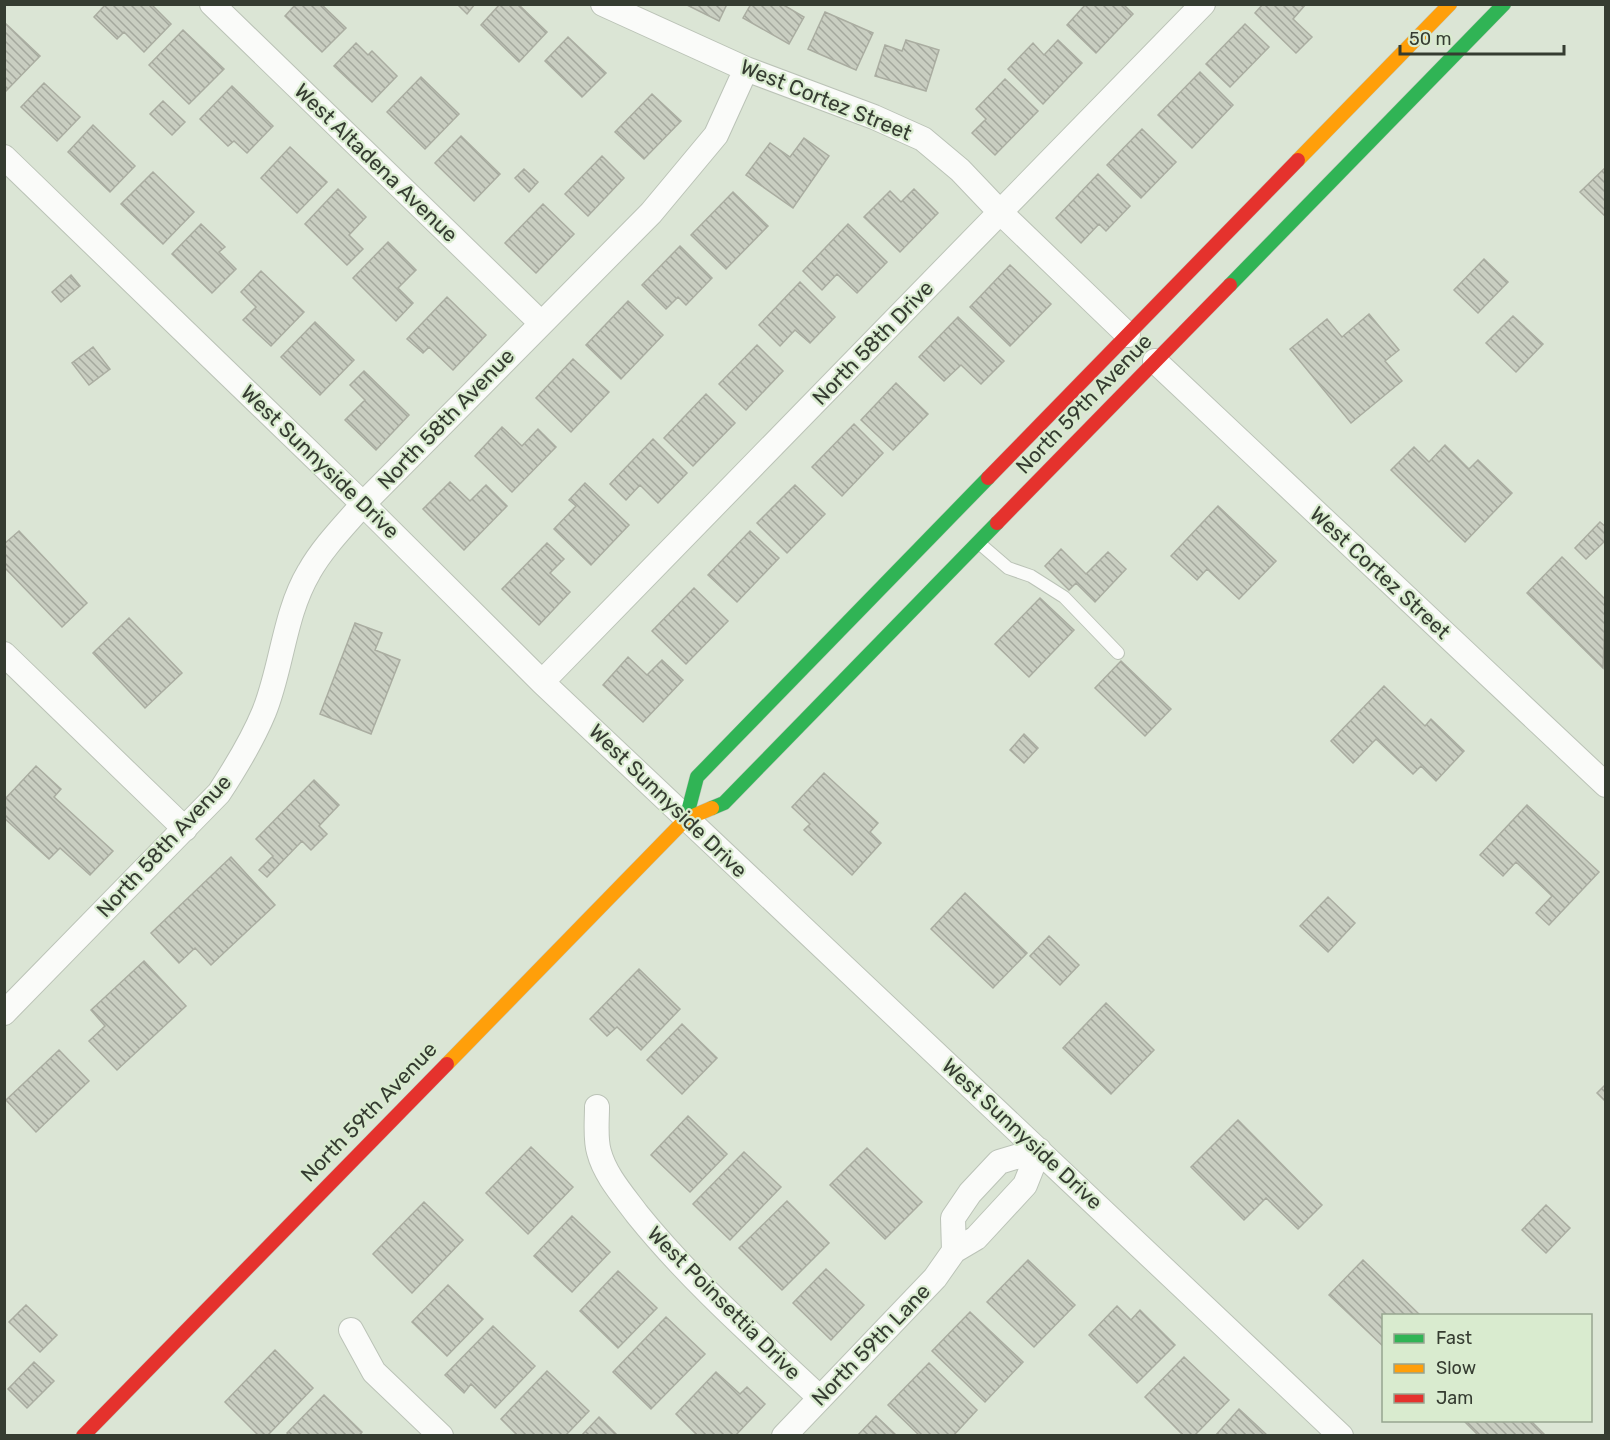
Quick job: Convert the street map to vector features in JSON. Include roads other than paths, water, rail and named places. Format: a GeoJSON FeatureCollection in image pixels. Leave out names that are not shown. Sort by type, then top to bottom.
{"type":"FeatureCollection","features":[{"type":"Feature","properties":{"kind":"main road","name":"North 59th Avenue"},"geometry":{"type":"LineString","coordinates":[[686,819],[696,777],[1450,4]]}},
{"type":"Feature","properties":{"kind":"main road","name":"North 59th Avenue"},"geometry":{"type":"LineString","coordinates":[[83,1436],[686,819],[724,804],[1504,4]]}},
{"type":"Feature","properties":{"kind":"street","name":"West Altadena Avenue"},"geometry":{"type":"LineString","coordinates":[[212,4],[540,322]]}},
{"type":"Feature","properties":{"kind":"street","name":"West Cortez Street"},"geometry":{"type":"LineString","coordinates":[[603,4],[746,69],[874,117],[923,139],[960,170],[1000,212],[1128,335]]}},
{"type":"Feature","properties":{"kind":"street","name":"North 58th Drive"},"geometry":{"type":"LineString","coordinates":[[542,682],[1203,4]]}},
{"type":"Feature","properties":{"kind":"street","name":"North 58th Avenue"},"geometry":{"type":"LineString","coordinates":[[4,1013],[219,793],[242,759],[264,711],[294,607],[308,573],[363,504],[540,322],[651,213],[716,135],[746,69]]}},
{"type":"Feature","properties":{"kind":"street","name":"West Sunnyside Drive"},"geometry":{"type":"LineString","coordinates":[[4,157],[363,504],[542,682],[1341,1436]]}},
{"type":"Feature","properties":{"kind":"street","name":"West Cortez Street"},"geometry":{"type":"LineString","coordinates":[[1155,361],[1605,785]]}},
{"type":"Feature","properties":{"kind":"street"},"geometry":{"type":"LineString","coordinates":[[4,654],[185,829]]}},
{"type":"Feature","properties":{"kind":"street","name":"West Poinsettia Drive"},"geometry":{"type":"LineString","coordinates":[[597,1107],[598,1151],[609,1176],[623,1196],[662,1245],[699,1283],[820,1398]]}},
{"type":"Feature","properties":{"kind":"street","name":"North 59th Lane"},"geometry":{"type":"LineString","coordinates":[[784,1436],[935,1278],[954,1251],[976,1238],[975,1215],[999,1162],[1039,1150]]}},
{"type":"Feature","properties":{"kind":"street","name":"North 59th Lane"},"geometry":{"type":"LineString","coordinates":[[954,1251],[953,1218],[975,1215],[1025,1185],[1039,1150]]}},
{"type":"Feature","properties":{"kind":"street"},"geometry":{"type":"LineString","coordinates":[[351,1330],[374,1372],[441,1436]]}},
{"type":"Feature","properties":{"kind":"lane"},"geometry":{"type":"LineString","coordinates":[[978,543],[1008,568],[1031,576],[1064,597],[1118,653]]}}]}
